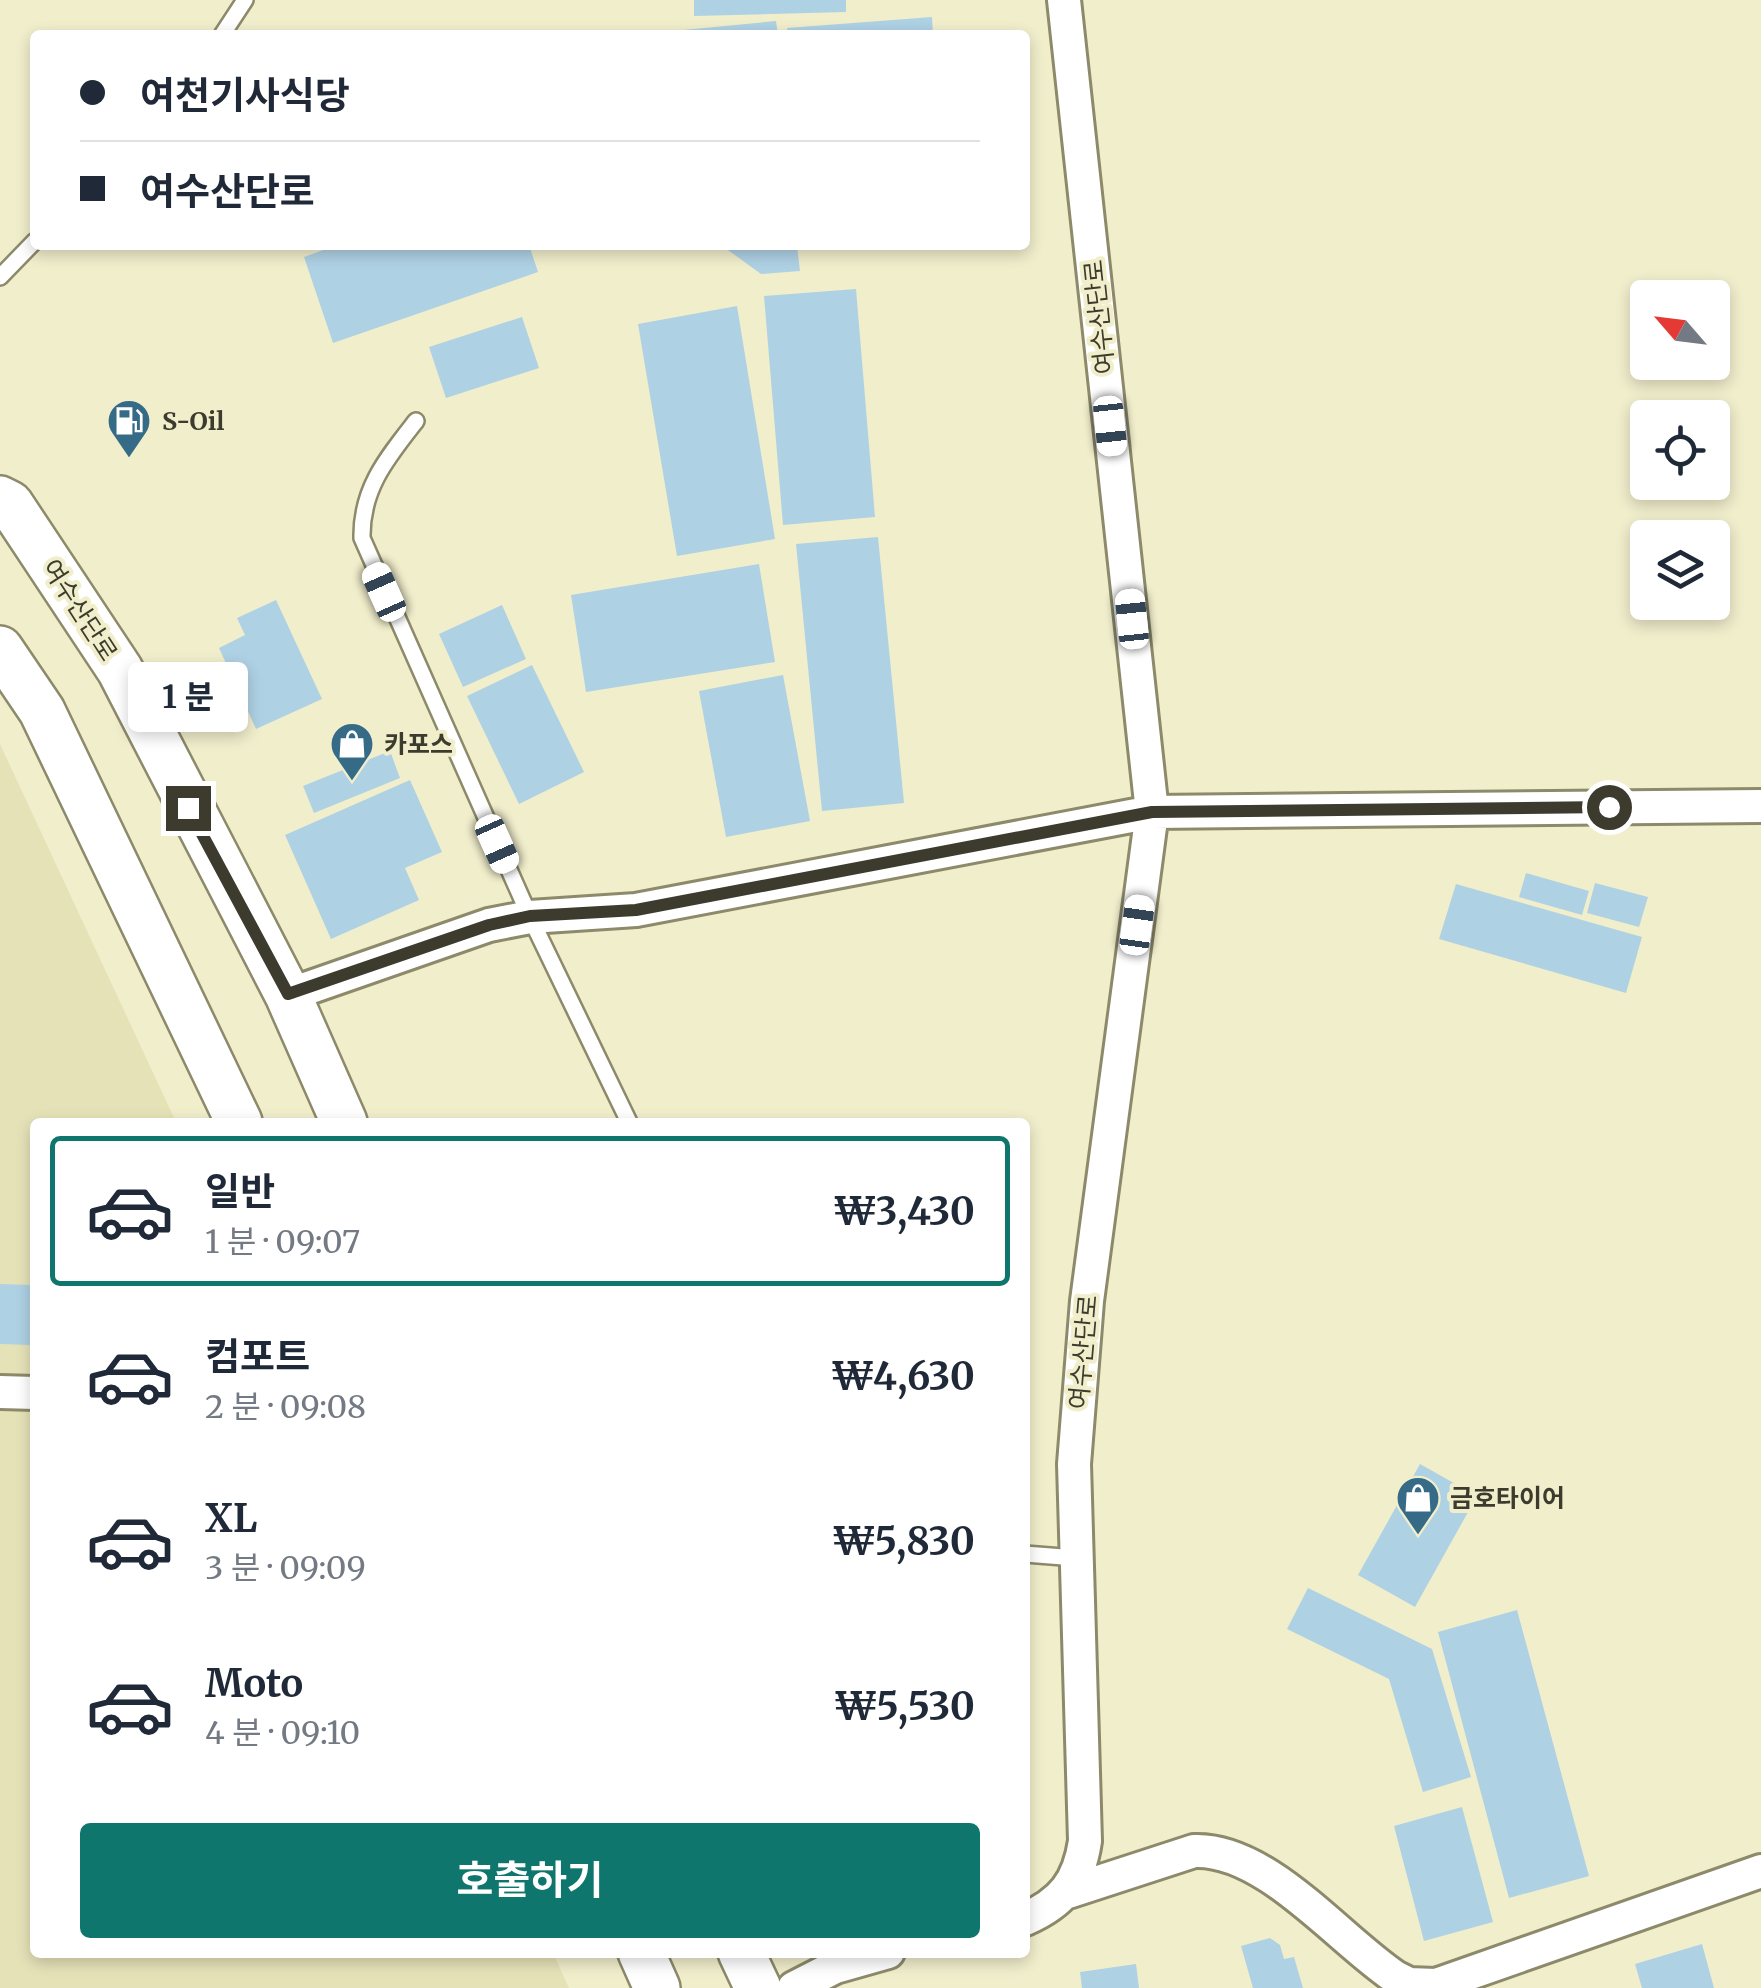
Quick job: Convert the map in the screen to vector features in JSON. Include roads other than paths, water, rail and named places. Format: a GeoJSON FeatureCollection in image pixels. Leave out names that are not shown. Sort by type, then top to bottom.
{"type":"FeatureCollection","features":[{"type":"Feature","properties":{"kind":"street","name":"여수산단로"},"geometry":{"type":"LineString","coordinates":[[1064,0],[1152,812],[1086,1300],[1074,1464],[1085,1841],[1081,1866],[1068,1892]]}},
{"type":"Feature","properties":{"kind":"street","name":"여수산단로"},"geometry":{"type":"LineString","coordinates":[[0,499],[10,504],[120,670],[288,994],[342,1118]]}},
{"type":"Feature","properties":{"kind":"street"},"geometry":{"type":"LineString","coordinates":[[0,649],[42,711],[237,1118]]}},
{"type":"Feature","properties":{"kind":"street"},"geometry":{"type":"LineString","coordinates":[[288,994],[489,925],[530,916],[636,910],[1152,812],[1761,806]]}},
{"type":"Feature","properties":{"kind":"street"},"geometry":{"type":"LineString","coordinates":[[0,1392],[30,1393]]}},
{"type":"Feature","properties":{"kind":"street"},"geometry":{"type":"LineString","coordinates":[[1030,1916],[1068,1892],[1194,1851],[1212,1850],[1249,1864],[1273,1880],[1395,1977],[1409,1984],[1436,1986],[1761,1871]]}},
{"type":"Feature","properties":{"kind":"street"},"geometry":{"type":"LineString","coordinates":[[644,1958],[657,1988]]}},
{"type":"Feature","properties":{"kind":"street"},"geometry":{"type":"LineString","coordinates":[[744,1958],[758,1988]]}},
{"type":"Feature","properties":{"kind":"street"},"geometry":{"type":"LineString","coordinates":[[794,1988],[868,1958]]}},
{"type":"Feature","properties":{"kind":"lane"},"geometry":{"type":"LineString","coordinates":[[225,30],[245,0]]}},
{"type":"Feature","properties":{"kind":"lane"},"geometry":{"type":"LineString","coordinates":[[0,277],[30,246]]}},
{"type":"Feature","properties":{"kind":"lane"},"geometry":{"type":"LineString","coordinates":[[416,422],[372,482],[362,517],[362,538],[530,916],[627,1118]]}},
{"type":"Feature","properties":{"kind":"lane"},"geometry":{"type":"LineString","coordinates":[[1030,1554],[1076,1558]]}},
{"type":"Feature","properties":{"kind":"place","name":"S-Oil"},"geometry":{"type":"Point","coordinates":[129,459]}},
{"type":"Feature","properties":{"kind":"place","name":"카포스"},"geometry":{"type":"Point","coordinates":[352,782]}},
{"type":"Feature","properties":{"kind":"place","name":"금호타이어"},"geometry":{"type":"Point","coordinates":[1418,1536]}}]}
